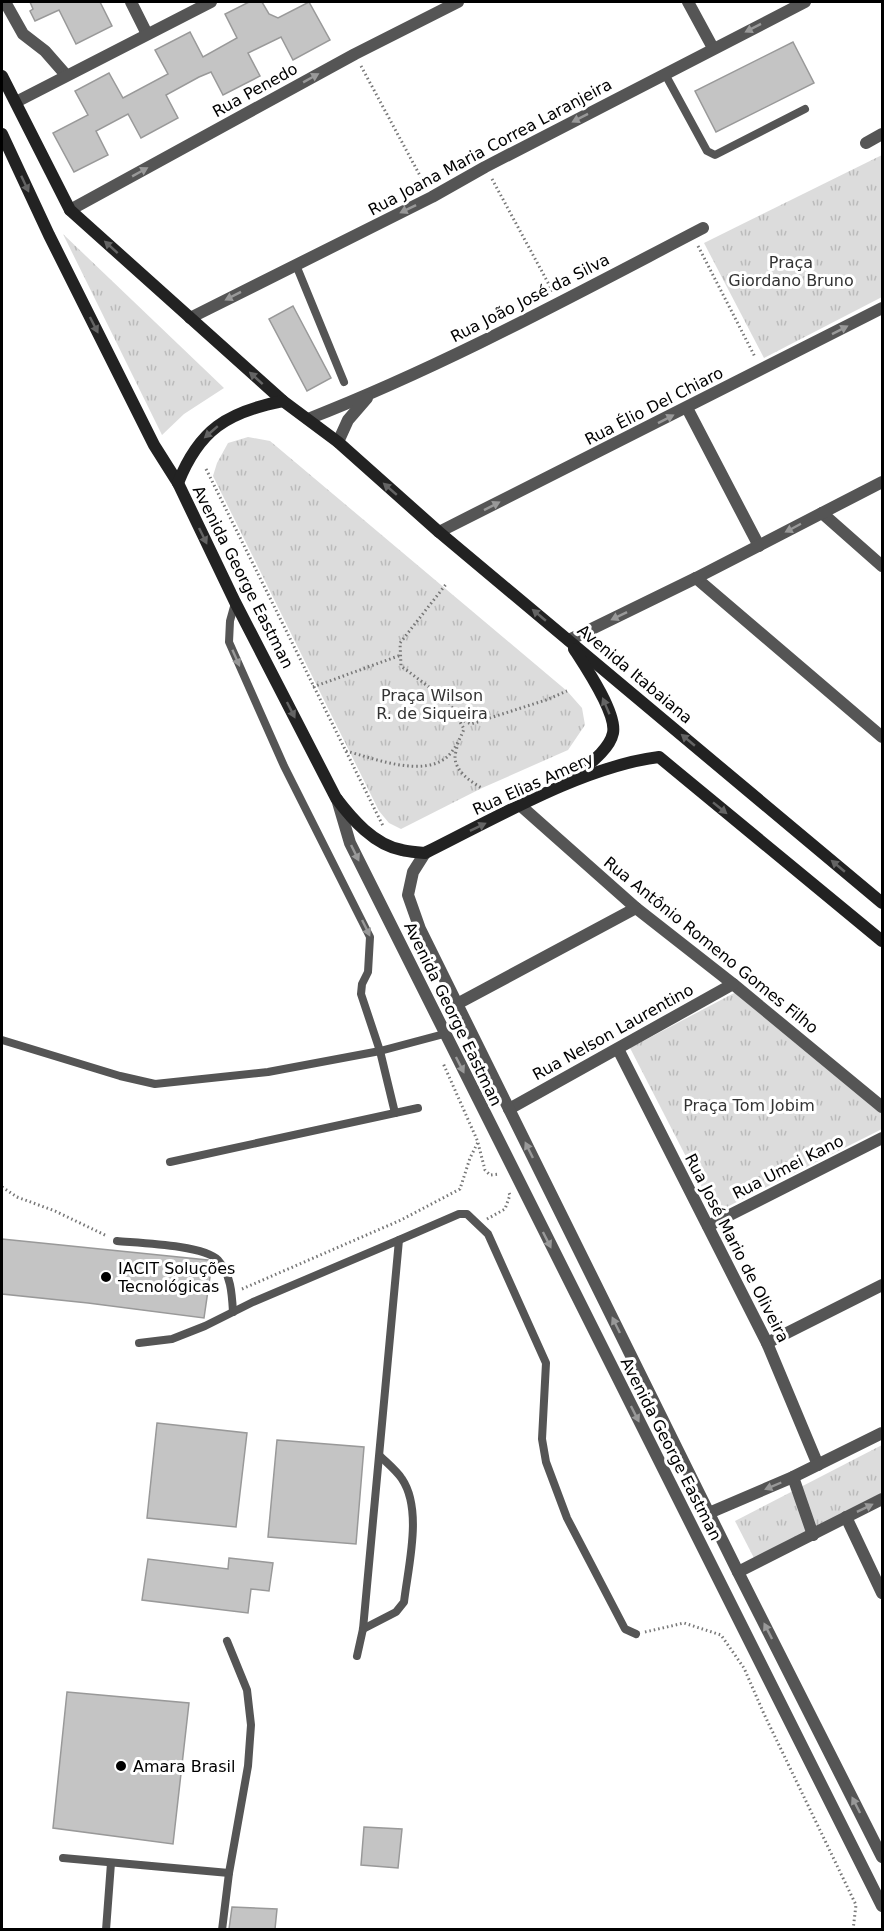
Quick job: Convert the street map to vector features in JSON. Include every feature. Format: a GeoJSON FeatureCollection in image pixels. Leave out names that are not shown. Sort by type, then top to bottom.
{"type":"FeatureCollection","features":[{"type":"Feature","properties":{"kind":"main road"},"geometry":{"type":"LineString","coordinates":[[2,75],[70,210],[282,401],[338,442]]}},
{"type":"Feature","properties":{"kind":"main road","name":"Avenida George Eastman"},"geometry":{"type":"LineString","coordinates":[[2,134],[5,151],[149,434],[177,483],[235,602],[336,798]]}},
{"type":"Feature","properties":{"kind":"main road"},"geometry":{"type":"LineString","coordinates":[[177,483],[191,454],[214,429],[255,406],[282,401]]}},
{"type":"Feature","properties":{"kind":"main road","name":"Avenida Itabaiana"},"geometry":{"type":"LineString","coordinates":[[338,442],[439,532],[882,903]]}},
{"type":"Feature","properties":{"kind":"main road"},"geometry":{"type":"LineString","coordinates":[[564,785],[605,748],[613,732],[610,713],[597,686],[569,640]]}},
{"type":"Feature","properties":{"kind":"main road","name":"Rua Elias Amery"},"geometry":{"type":"LineString","coordinates":[[425,853],[564,785],[634,760],[659,757],[882,941]]}},
{"type":"Feature","properties":{"kind":"main road"},"geometry":{"type":"LineString","coordinates":[[336,798],[352,819],[384,844],[400,850],[425,853]]}},
{"type":"Feature","properties":{"kind":"street"},"geometry":{"type":"LineString","coordinates":[[4,2],[22,34],[45,51],[66,75]]}},
{"type":"Feature","properties":{"kind":"street"},"geometry":{"type":"LineString","coordinates":[[131,2],[147,34]]}},
{"type":"Feature","properties":{"kind":"street"},"geometry":{"type":"LineString","coordinates":[[16,102],[211,2]]}},
{"type":"Feature","properties":{"kind":"street","name":"Rua Penedo"},"geometry":{"type":"LineString","coordinates":[[70,210],[355,54],[458,2]]}},
{"type":"Feature","properties":{"kind":"street"},"geometry":{"type":"LineString","coordinates":[[688,2],[713,48]]}},
{"type":"Feature","properties":{"kind":"street","name":"Rua Joana Maria Correa Laranjeira"},"geometry":{"type":"LineString","coordinates":[[190,318],[432,197],[485,167],[805,2]]}},
{"type":"Feature","properties":{"kind":"street"},"geometry":{"type":"LineString","coordinates":[[866,143],[882,134]]}},
{"type":"Feature","properties":{"kind":"street","name":"Rua João José da Silva"},"geometry":{"type":"LineString","coordinates":[[308,419],[369,395],[559,303],[697,231]]}},
{"type":"Feature","properties":{"kind":"street","name":"Rua Élio Del Chiaro"},"geometry":{"type":"LineString","coordinates":[[439,532],[882,308]]}},
{"type":"Feature","properties":{"kind":"street","name":"Rua João José da Silva"},"geometry":{"type":"LineString","coordinates":[[338,442],[348,420],[369,395]]}},
{"type":"Feature","properties":{"kind":"street"},"geometry":{"type":"LineString","coordinates":[[687,408],[759,546]]}},
{"type":"Feature","properties":{"kind":"street"},"geometry":{"type":"LineString","coordinates":[[569,640],[696,578],[882,482]]}},
{"type":"Feature","properties":{"kind":"street"},"geometry":{"type":"LineString","coordinates":[[822,513],[882,566]]}},
{"type":"Feature","properties":{"kind":"street"},"geometry":{"type":"LineString","coordinates":[[696,578],[882,737]]}},
{"type":"Feature","properties":{"kind":"street","name":"Avenida George Eastman"},"geometry":{"type":"LineString","coordinates":[[336,798],[350,843],[444,1034],[882,1906]]}},
{"type":"Feature","properties":{"kind":"street","name":"Rua Antônio Romeno Gomes Filho"},"geometry":{"type":"LineString","coordinates":[[521,806],[636,908],[733,984],[882,1107]]}},
{"type":"Feature","properties":{"kind":"street","name":"Avenida George Eastman"},"geometry":{"type":"LineString","coordinates":[[425,853],[413,872],[408,895],[420,929],[738,1572],[882,1857]]}},
{"type":"Feature","properties":{"kind":"street"},"geometry":{"type":"LineString","coordinates":[[457,1004],[636,908]]}},
{"type":"Feature","properties":{"kind":"street","name":"Rua Nelson Laurentino"},"geometry":{"type":"LineString","coordinates":[[508,1109],[733,984]]}},
{"type":"Feature","properties":{"kind":"street","name":"Rua José Mario de Oliveira"},"geometry":{"type":"LineString","coordinates":[[618,1049],[767,1343],[818,1465]]}},
{"type":"Feature","properties":{"kind":"street","name":"Rua Umei Kano"},"geometry":{"type":"LineString","coordinates":[[708,1226],[882,1138]]}},
{"type":"Feature","properties":{"kind":"street"},"geometry":{"type":"LineString","coordinates":[[767,1343],[882,1285]]}},
{"type":"Feature","properties":{"kind":"street"},"geometry":{"type":"LineString","coordinates":[[709,1513],[793,1477],[882,1433]]}},
{"type":"Feature","properties":{"kind":"street"},"geometry":{"type":"LineString","coordinates":[[793,1477],[813,1535]]}},
{"type":"Feature","properties":{"kind":"street"},"geometry":{"type":"LineString","coordinates":[[738,1572],[882,1499]]}},
{"type":"Feature","properties":{"kind":"street"},"geometry":{"type":"LineString","coordinates":[[846,1517],[882,1593]]}},
{"type":"Feature","properties":{"kind":"lane"},"geometry":{"type":"LineString","coordinates":[[665,74],[707,151],[715,155],[805,109]]}},
{"type":"Feature","properties":{"kind":"lane"},"geometry":{"type":"LineString","coordinates":[[296,265],[344,382]]}},
{"type":"Feature","properties":{"kind":"lane"},"geometry":{"type":"LineString","coordinates":[[235,602],[230,621],[229,642],[284,766],[370,937],[368,972],[362,984],[361,994],[380,1051],[395,1113]]}},
{"type":"Feature","properties":{"kind":"lane"},"geometry":{"type":"LineString","coordinates":[[2,1040],[120,1076],[155,1084],[268,1072],[380,1051],[444,1034]]}},
{"type":"Feature","properties":{"kind":"lane"},"geometry":{"type":"LineString","coordinates":[[170,1162],[418,1108]]}},
{"type":"Feature","properties":{"kind":"lane"},"geometry":{"type":"LineString","coordinates":[[139,1343],[172,1339],[459,1214],[468,1214],[488,1234],[546,1363],[542,1439],[546,1462],[567,1518],[625,1629],[636,1634]]}},
{"type":"Feature","properties":{"kind":"lane"},"geometry":{"type":"LineString","coordinates":[[357,1656],[363,1629],[399,1240]]}},
{"type":"Feature","properties":{"kind":"lane"},"geometry":{"type":"LineString","coordinates":[[117,1241],[198,1250],[217,1259],[231,1283],[233,1312]]}},
{"type":"Feature","properties":{"kind":"lane"},"geometry":{"type":"LineString","coordinates":[[363,1629],[396,1612],[404,1602],[413,1523],[412,1499],[402,1479],[380,1456]]}},
{"type":"Feature","properties":{"kind":"lane"},"geometry":{"type":"LineString","coordinates":[[222,1929],[229,1873],[248,1766],[250,1725],[247,1690],[227,1641]]}},
{"type":"Feature","properties":{"kind":"lane"},"geometry":{"type":"LineString","coordinates":[[63,1858],[229,1873]]}},
{"type":"Feature","properties":{"kind":"lane"},"geometry":{"type":"LineString","coordinates":[[106,1929],[111,1863]]}},
{"type":"Feature","properties":{"kind":"path"},"geometry":{"type":"LineString","coordinates":[[355,54],[432,197]]}},
{"type":"Feature","properties":{"kind":"path"},"geometry":{"type":"LineString","coordinates":[[485,167],[559,303]]}},
{"type":"Feature","properties":{"kind":"path"},"geometry":{"type":"LineString","coordinates":[[697,231],[762,370]]}},
{"type":"Feature","properties":{"kind":"path"},"geometry":{"type":"LineString","coordinates":[[206,469],[383,826]]}},
{"type":"Feature","properties":{"kind":"path"},"geometry":{"type":"LineString","coordinates":[[345,751],[400,766],[426,766],[446,758],[458,741],[464,729],[449,702],[401,666],[400,656],[400,643],[447,583]]}},
{"type":"Feature","properties":{"kind":"path"},"geometry":{"type":"LineString","coordinates":[[314,687],[400,656]]}},
{"type":"Feature","properties":{"kind":"path"},"geometry":{"type":"LineString","coordinates":[[460,719],[471,724],[567,691]]}},
{"type":"Feature","properties":{"kind":"path"},"geometry":{"type":"LineString","coordinates":[[458,741],[455,759],[459,770],[471,782],[482,788]]}},
{"type":"Feature","properties":{"kind":"path"},"geometry":{"type":"LineString","coordinates":[[432,1038],[478,1142],[485,1170],[490,1175],[499,1174],[496,1167]]}},
{"type":"Feature","properties":{"kind":"path"},"geometry":{"type":"LineString","coordinates":[[232,1293],[401,1220],[460,1189],[478,1142]]}},
{"type":"Feature","properties":{"kind":"path"},"geometry":{"type":"LineString","coordinates":[[477,1224],[505,1209],[510,1195],[504,1184]]}},
{"type":"Feature","properties":{"kind":"path"},"geometry":{"type":"LineString","coordinates":[[2,1187],[17,1197],[55,1211],[117,1241]]}},
{"type":"Feature","properties":{"kind":"path"},"geometry":{"type":"LineString","coordinates":[[636,1634],[684,1623],[721,1635],[744,1668],[856,1905],[853,1929]]}},
{"type":"Feature","properties":{"kind":"green space","name":"Praça Giordano Bruno"},"geometry":{"type":"Polygon","coordinates":[[[882,155],[882,297],[764,358],[704,243],[882,155]]]}},
{"type":"Feature","properties":{"kind":"green space"},"geometry":{"type":"Polygon","coordinates":[[[63,234],[224,388],[184,414],[162,435],[63,234]]]}},
{"type":"Feature","properties":{"kind":"green space","name":"Praça Wilson R. de Siqueira"},"geometry":{"type":"Polygon","coordinates":[[[248,437],[270,441],[567,691],[582,708],[585,725],[568,750],[482,788],[401,829],[389,823],[379,811],[213,476],[228,443],[248,437]]]}},
{"type":"Feature","properties":{"kind":"green space","name":"Praça Tom Jobim"},"geometry":{"type":"Polygon","coordinates":[[[738,991],[882,1111],[882,1129],[715,1213],[630,1048],[738,991]]]}},
{"type":"Feature","properties":{"kind":"green space"},"geometry":{"type":"Polygon","coordinates":[[[882,1445],[882,1495],[755,1560],[735,1521],[882,1445]]]}},
{"type":"Feature","properties":{"kind":"building"},"geometry":{"type":"Polygon","coordinates":[[[30,2],[100,2],[112,26],[76,44],[59,10],[35,21],[30,11],[33,9],[30,2]]]}},
{"type":"Feature","properties":{"kind":"building"},"geometry":{"type":"Polygon","coordinates":[[[249,2],[262,2],[269,14],[278,18],[309,2],[330,40],[293,60],[281,37],[248,53],[260,76],[223,95],[211,72],[199,77],[166,95],[178,118],[141,138],[128,114],[96,131],[108,155],[74,172],[53,133],[88,115],[75,91],[109,73],[123,98],[168,74],[155,50],[190,32],[203,57],[237,38],[225,14],[249,2]]]}},
{"type":"Feature","properties":{"kind":"building"},"geometry":{"type":"Polygon","coordinates":[[[793,42],[814,83],[716,132],[695,91],[793,42]]]}},
{"type":"Feature","properties":{"kind":"building"},"geometry":{"type":"Polygon","coordinates":[[[293,306],[331,378],[307,391],[269,319],[293,306]]]}},
{"type":"Feature","properties":{"kind":"building","name":"IACIT Soluções Tecnológicas"},"geometry":{"type":"Polygon","coordinates":[[[2,1239],[208,1260],[212,1263],[204,1318],[2,1294],[2,1239]]]}},
{"type":"Feature","properties":{"kind":"building"},"geometry":{"type":"Polygon","coordinates":[[[157,1423],[247,1433],[236,1527],[147,1518],[157,1423]]]}},
{"type":"Feature","properties":{"kind":"building"},"geometry":{"type":"Polygon","coordinates":[[[277,1440],[364,1447],[356,1544],[268,1537],[277,1440]]]}},
{"type":"Feature","properties":{"kind":"building"},"geometry":{"type":"Polygon","coordinates":[[[229,1558],[273,1563],[269,1591],[251,1589],[248,1613],[142,1600],[148,1559],[228,1569],[229,1558]]]}},
{"type":"Feature","properties":{"kind":"building","name":"Amara Brasil"},"geometry":{"type":"Polygon","coordinates":[[[67,1692],[189,1703],[173,1844],[53,1828],[67,1692]]]}},
{"type":"Feature","properties":{"kind":"building"},"geometry":{"type":"Polygon","coordinates":[[[364,1827],[402,1829],[398,1868],[361,1865],[364,1827]]]}},
{"type":"Feature","properties":{"kind":"building"},"geometry":{"type":"Polygon","coordinates":[[[232,1907],[277,1909],[275,1929],[229,1929],[232,1907]]]}},
{"type":"Feature","properties":{"kind":"place","name":"IACIT Soluções Tecnológicas"},"geometry":{"type":"Point","coordinates":[106,1277]}},
{"type":"Feature","properties":{"kind":"place","name":"Amara Brasil"},"geometry":{"type":"Point","coordinates":[121,1766]}}]}
